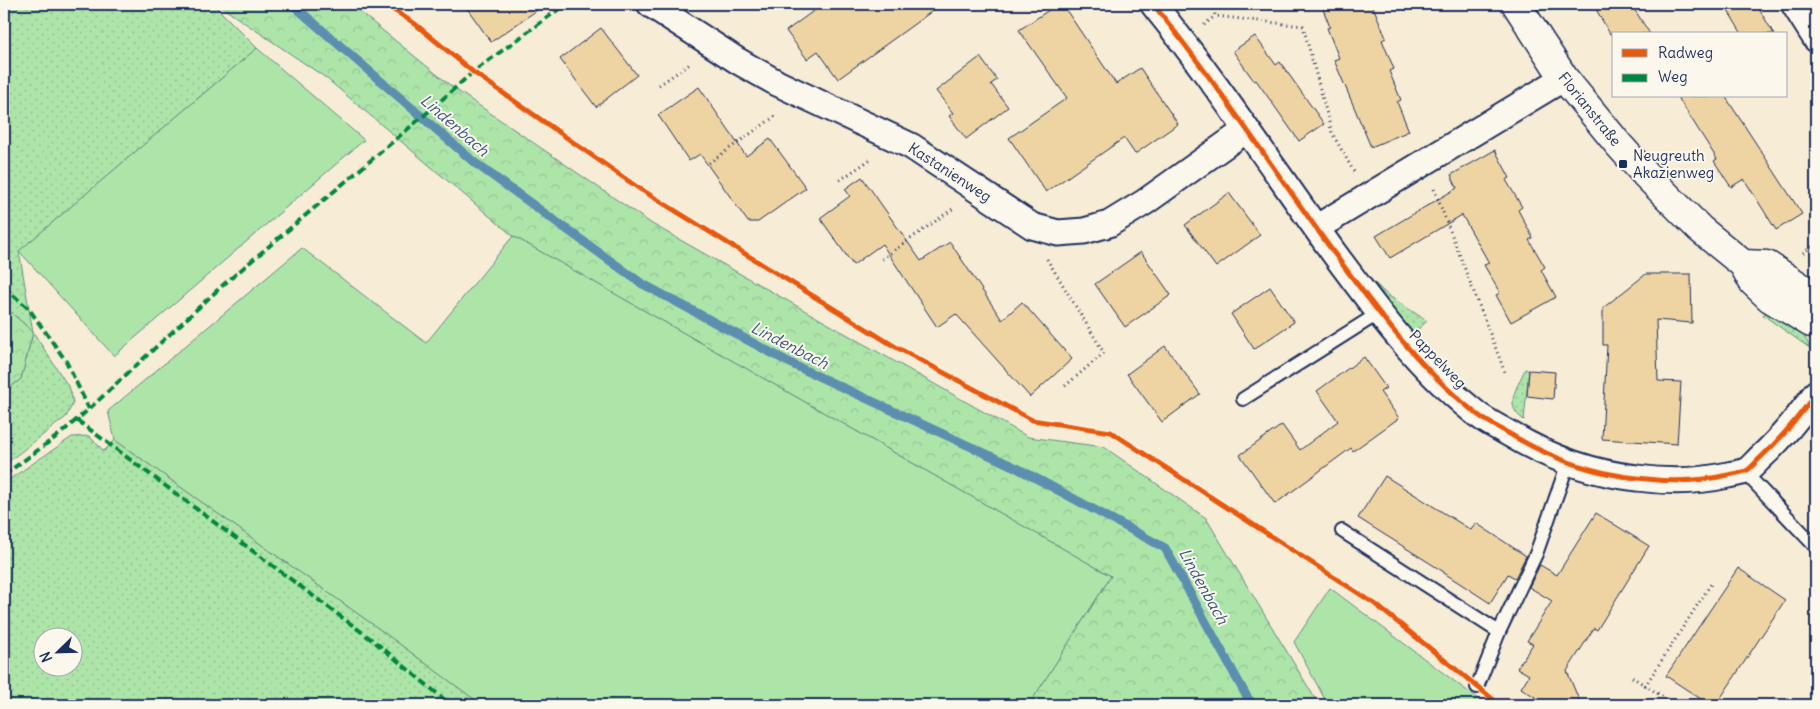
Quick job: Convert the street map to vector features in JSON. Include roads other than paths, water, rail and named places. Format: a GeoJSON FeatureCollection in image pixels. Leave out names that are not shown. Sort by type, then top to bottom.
{"type":"FeatureCollection","features":[{"type":"Feature","properties":{"kind":"street","name":"Kastanienweg"},"geometry":{"type":"LineString","coordinates":[[650,4],[715,46],[770,78],[911,146],[1032,226],[1058,233],[1084,232],[1108,224],[1145,202],[1246,130]]}},
{"type":"Feature","properties":{"kind":"street","name":"Pappelweg"},"geometry":{"type":"LineString","coordinates":[[1153,4],[1379,313],[1414,354],[1473,412],[1533,448],[1568,463],[1617,476],[1660,482],[1708,479],[1747,470],[1794,423],[1816,393]]}},
{"type":"Feature","properties":{"kind":"street","name":"Florianstraße"},"geometry":{"type":"LineString","coordinates":[[1516,4],[1564,78],[1618,144],[1662,192],[1700,229],[1743,264],[1753,282],[1770,298],[1811,323],[1816,323]]}},
{"type":"Feature","properties":{"kind":"street"},"geometry":{"type":"LineString","coordinates":[[1794,4],[1816,39]]}},
{"type":"Feature","properties":{"kind":"street"},"geometry":{"type":"LineString","coordinates":[[1316,228],[1564,78]]}},
{"type":"Feature","properties":{"kind":"street"},"geometry":{"type":"LineString","coordinates":[[1743,264],[1767,265],[1816,297]]}},
{"type":"Feature","properties":{"kind":"lane"},"geometry":{"type":"LineString","coordinates":[[1243,399],[1379,313]]}},
{"type":"Feature","properties":{"kind":"lane"},"geometry":{"type":"LineString","coordinates":[[1477,687],[1536,554],[1568,463]]}},
{"type":"Feature","properties":{"kind":"lane"},"geometry":{"type":"LineString","coordinates":[[1747,470],[1753,481],[1816,547]]}},
{"type":"Feature","properties":{"kind":"lane"},"geometry":{"type":"LineString","coordinates":[[1342,532],[1500,632]]}},
{"type":"Feature","properties":{"kind":"waterway","name":"Lindenbach"},"geometry":{"type":"LineString","coordinates":[[292,4],[475,163],[641,283],[796,366],[1017,468],[1165,548],[1247,697],[1254,705]]}},
{"type":"Feature","properties":{"kind":"place","name":"Neugreuth Akazienweg"},"geometry":{"type":"Point","coordinates":[1623,164]}}]}
